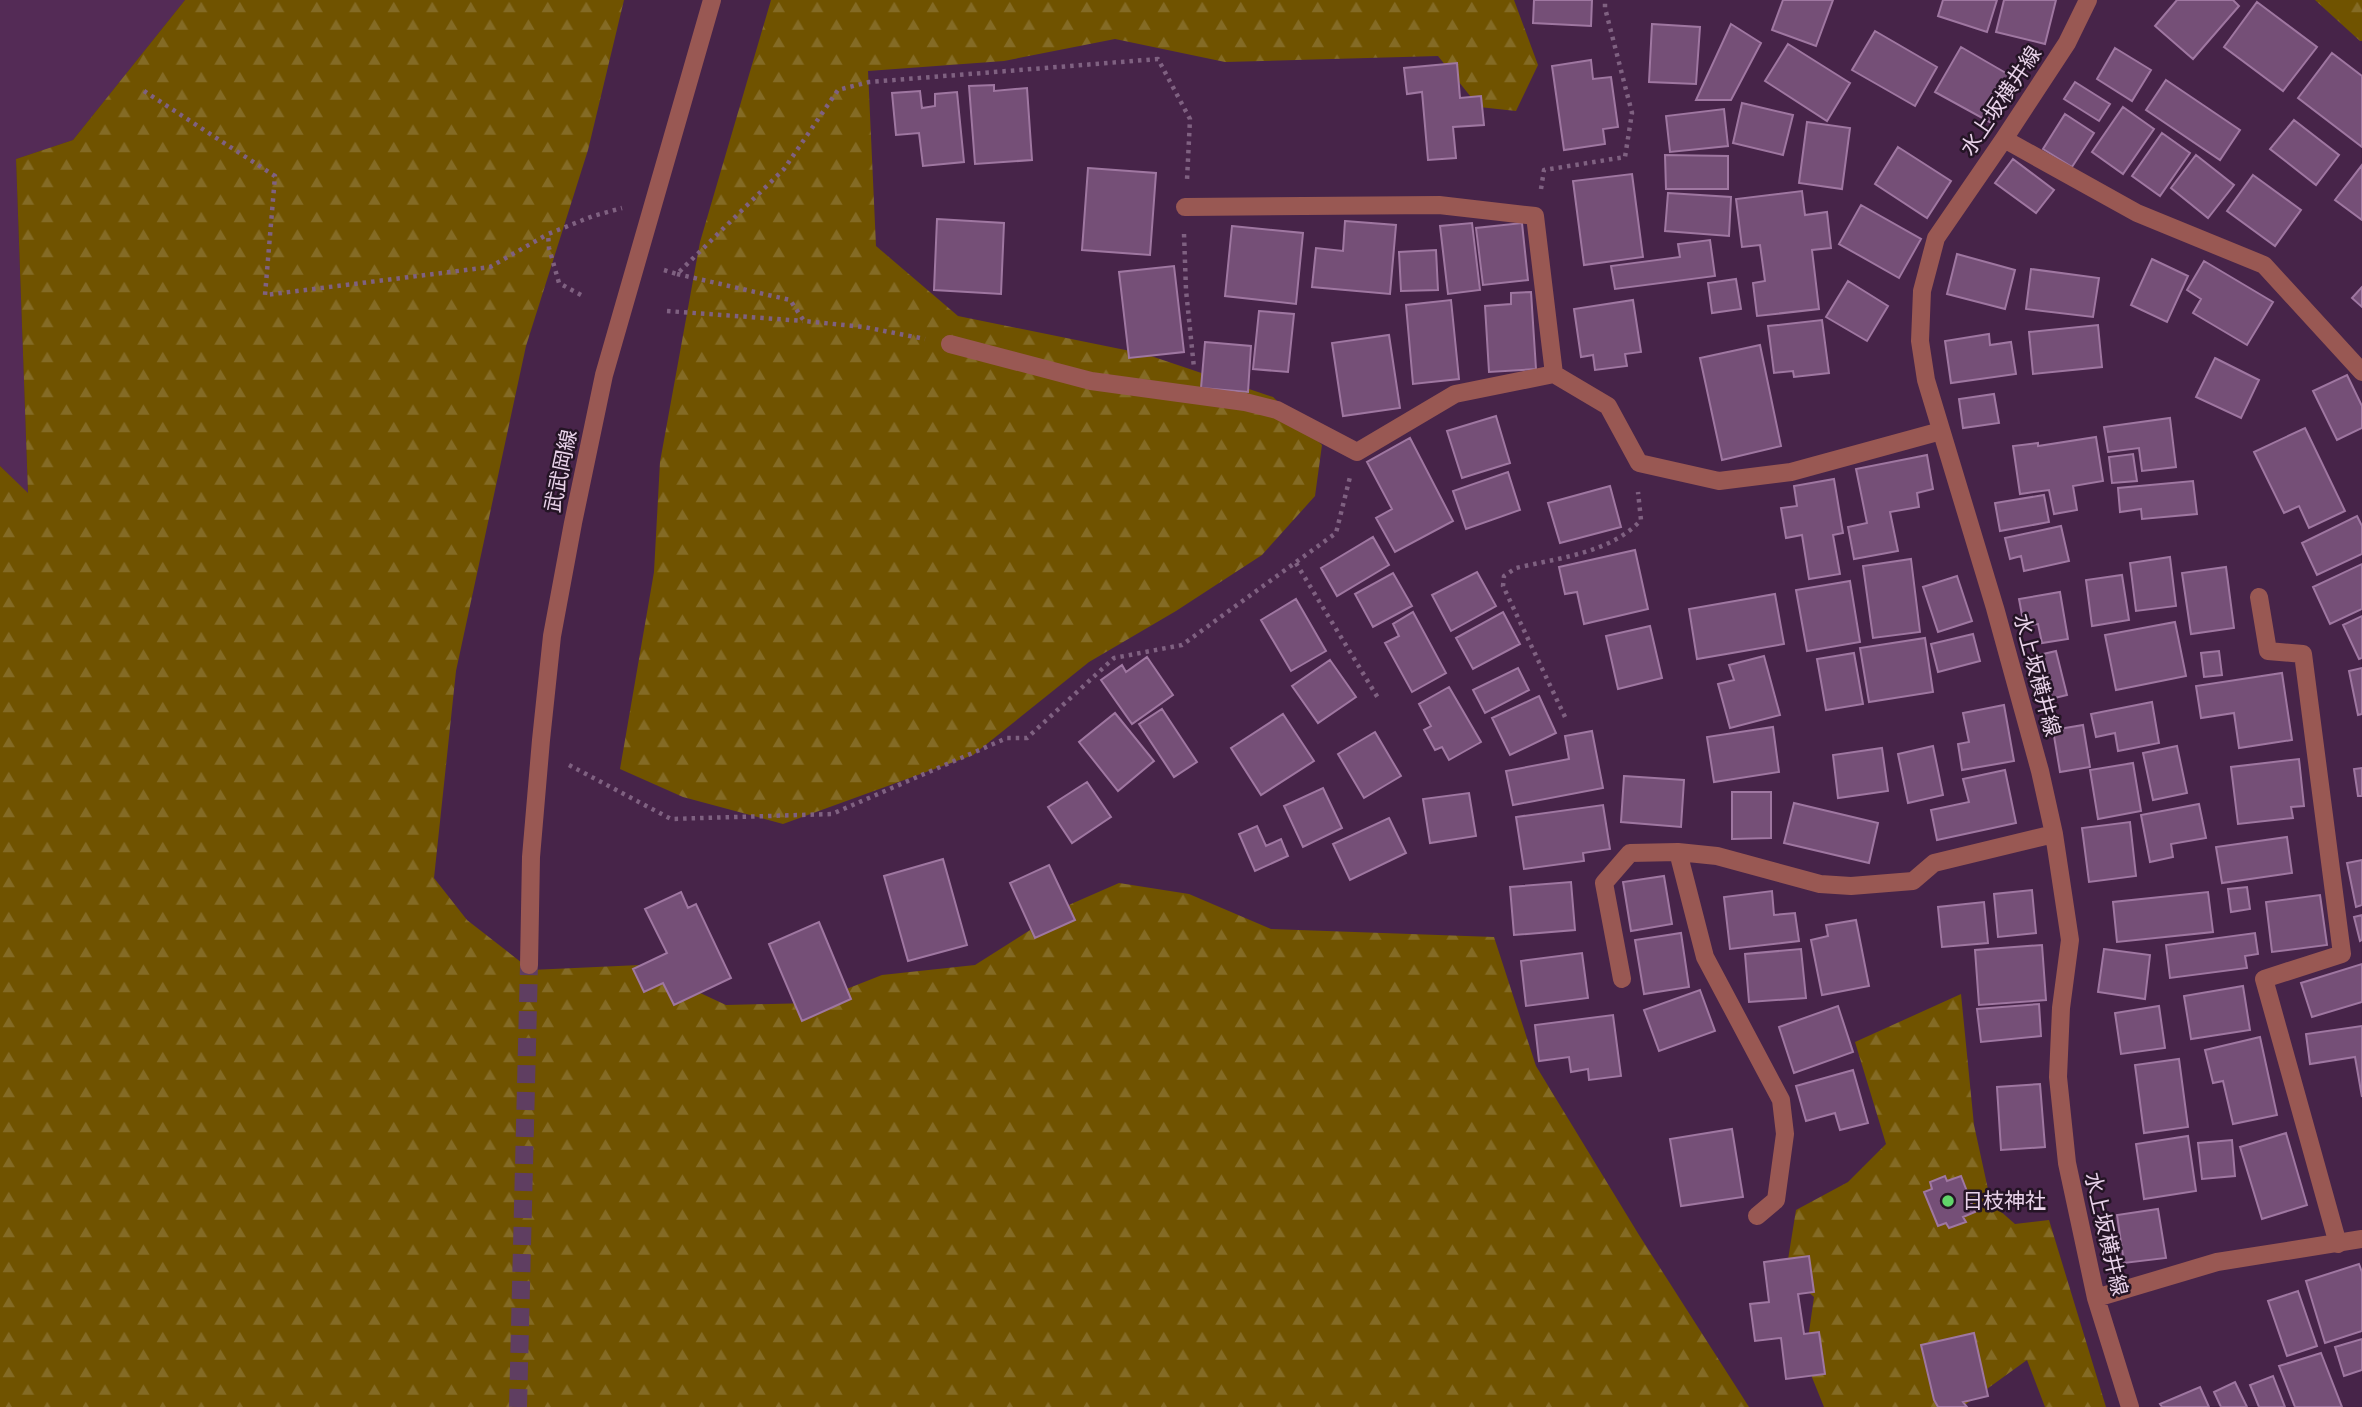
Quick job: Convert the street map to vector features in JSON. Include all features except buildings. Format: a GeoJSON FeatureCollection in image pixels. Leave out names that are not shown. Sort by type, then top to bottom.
{"type":"FeatureCollection","features":[{"type":"Feature","properties":{"kind":"street","name":"武武岡線"},"geometry":{"type":"LineString","coordinates":[[529,965],[531,858],[541,740],[552,636],[573,523],[604,375],[712,0]]}},
{"type":"Feature","properties":{"kind":"street","name":"水上坂横井線"},"geometry":{"type":"LineString","coordinates":[[2088,0],[2067,43],[1936,238],[1922,291],[1920,341],[1926,380],[1995,608],[2040,771],[2054,834],[2070,940],[2061,1008],[2058,1077],[2067,1163],[2096,1298],[2130,1407]]}},
{"type":"Feature","properties":{"kind":"street"},"geometry":{"type":"LineString","coordinates":[[2004,139],[2137,213],[2264,265],[2362,372]]}},
{"type":"Feature","properties":{"kind":"street"},"geometry":{"type":"LineString","coordinates":[[1185,207],[1439,205],[1535,216],[1554,374]]}},
{"type":"Feature","properties":{"kind":"street"},"geometry":{"type":"LineString","coordinates":[[950,344],[1091,382],[1244,402],[1277,410],[1357,452],[1455,394],[1554,374],[1608,406],[1639,463],[1719,481],[1791,472],[1941,431]]}},
{"type":"Feature","properties":{"kind":"street"},"geometry":{"type":"LineString","coordinates":[[2259,597],[2268,651],[2303,654],[2342,954],[2264,979],[2338,1244]]}},
{"type":"Feature","properties":{"kind":"street"},"geometry":{"type":"LineString","coordinates":[[1622,979],[1604,883],[1630,853],[1678,852],[1717,856],[1819,884],[1851,886],[1913,881],[1934,863],[2054,834]]}},
{"type":"Feature","properties":{"kind":"street"},"geometry":{"type":"LineString","coordinates":[[1678,852],[1705,957],[1781,1100],[1785,1134],[1776,1200],[1757,1216]]}},
{"type":"Feature","properties":{"kind":"street"},"geometry":{"type":"LineString","coordinates":[[2096,1298],[2217,1262],[2362,1239]]}},
{"type":"Feature","properties":{"kind":"path"},"geometry":{"type":"LineString","coordinates":[[1535,216],[1544,170],[1625,157],[1632,113],[1605,0]]}},
{"type":"Feature","properties":{"kind":"path"},"geometry":{"type":"LineString","coordinates":[[677,274],[784,169],[838,90],[869,82],[1158,59],[1190,119],[1183,247],[1196,396]]}},
{"type":"Feature","properties":{"kind":"path"},"geometry":{"type":"LineString","coordinates":[[144,91],[275,176],[265,295],[489,267],[548,234],[622,208]]}},
{"type":"Feature","properties":{"kind":"path"},"geometry":{"type":"LineString","coordinates":[[548,234],[559,283],[581,295]]}},
{"type":"Feature","properties":{"kind":"path"},"geometry":{"type":"LineString","coordinates":[[664,270],[790,300],[804,321]]}},
{"type":"Feature","properties":{"kind":"path"},"geometry":{"type":"LineString","coordinates":[[667,311],[863,327],[950,344]]}},
{"type":"Feature","properties":{"kind":"path"},"geometry":{"type":"LineString","coordinates":[[569,765],[671,819],[832,814],[1007,738],[1027,738],[1114,658],[1182,645],[1336,533],[1357,452]]}},
{"type":"Feature","properties":{"kind":"path"},"geometry":{"type":"LineString","coordinates":[[1564,717],[1503,586],[1504,576],[1516,568],[1609,544],[1630,533],[1641,520],[1637,483],[1639,463]]}},
{"type":"Feature","properties":{"kind":"path"},"geometry":{"type":"LineString","coordinates":[[1296,563],[1378,698]]}},
{"type":"Feature","properties":{"kind":"shaded area"},"geometry":{"type":"Polygon","coordinates":[[[0,0],[185,0],[73,140],[16,159],[28,494],[0,466],[0,0]]]}},
{"type":"Feature","properties":{"kind":"green space"},"geometry":{"type":"Polygon","coordinates":[[[185,0],[624,0],[588,150],[526,346],[456,671],[434,878],[467,920],[531,970],[640,965],[726,1005],[811,1003],[882,975],[975,965],[1071,904],[1119,883],[1189,894],[1271,929],[1494,937],[1536,1066],[1639,1235],[1749,1407],[0,1407],[0,466],[28,493],[16,159],[73,140],[185,0]]]}},
{"type":"Feature","properties":{"kind":"green space"},"geometry":{"type":"Polygon","coordinates":[[[771,0],[1514,0],[1538,65],[1516,111],[1479,107],[1438,56],[1225,62],[1115,39],[1004,61],[868,71],[876,246],[958,316],[1145,354],[1273,397],[1322,445],[1315,496],[1262,555],[1176,611],[1089,662],[973,755],[783,824],[683,797],[620,769],[654,572],[660,462],[700,242],[771,0]]]}},
{"type":"Feature","properties":{"kind":"green space"},"geometry":{"type":"Polygon","coordinates":[[[2315,0],[2362,0],[2362,41],[2360,41],[2315,0]]]}},
{"type":"Feature","properties":{"kind":"green space"},"geometry":{"type":"Polygon","coordinates":[[[1961,994],[1974,1125],[1991,1203],[2015,1224],[2049,1220],[2106,1407],[2045,1407],[2027,1360],[1962,1407],[1824,1407],[1805,1360],[1814,1297],[1786,1272],[1796,1210],[1848,1182],[1886,1144],[1855,1042],[1961,994]]]}},
{"type":"Feature","properties":{"kind":"tunnel"},"geometry":{"type":"LineString","coordinates":[[518,1407],[529,965]]}},
{"type":"Feature","properties":{"kind":"place","name":"日枝神社"},"geometry":{"type":"Point","coordinates":[1948,1201]}}]}
